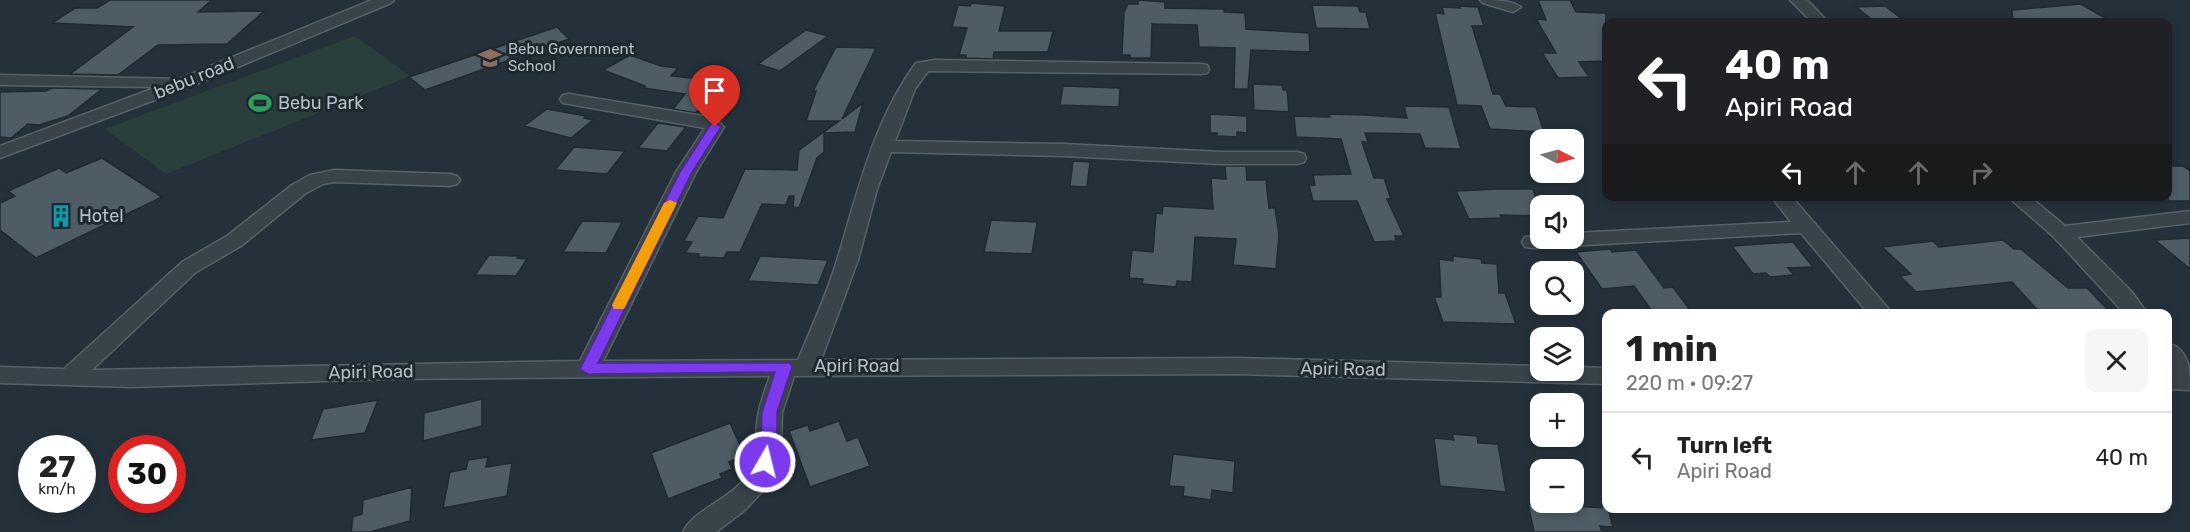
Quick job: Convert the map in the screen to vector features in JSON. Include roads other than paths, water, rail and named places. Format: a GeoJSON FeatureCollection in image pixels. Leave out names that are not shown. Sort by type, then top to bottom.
{"type":"FeatureCollection","features":[{"type":"Feature","properties":{"kind":"street","name":"bebu road"},"geometry":{"type":"LineString","coordinates":[[0,152],[186,82],[386,0]]}},
{"type":"Feature","properties":{"kind":"street"},"geometry":{"type":"LineString","coordinates":[[1488,0],[1513,7]]}},
{"type":"Feature","properties":{"kind":"street"},"geometry":{"type":"LineString","coordinates":[[1798,0],[1816,18]]}},
{"type":"Feature","properties":{"kind":"street"},"geometry":{"type":"LineString","coordinates":[[696,532],[736,503],[761,476],[769,447],[770,412],[796,367],[848,260],[858,215],[883,146],[906,89],[922,67],[935,65],[1200,69]]}},
{"type":"Feature","properties":{"kind":"street"},"geometry":{"type":"LineString","coordinates":[[0,80],[186,82]]}},
{"type":"Feature","properties":{"kind":"street"},"geometry":{"type":"LineString","coordinates":[[569,99],[709,122],[715,127],[686,172],[588,369]]}},
{"type":"Feature","properties":{"kind":"street"},"geometry":{"type":"LineString","coordinates":[[883,146],[1064,150],[1221,158],[1297,158]]}},
{"type":"Feature","properties":{"kind":"street"},"geometry":{"type":"LineString","coordinates":[[70,377],[189,267],[234,241],[284,199],[317,179],[334,176],[450,180]]}},
{"type":"Feature","properties":{"kind":"street"},"geometry":{"type":"LineString","coordinates":[[1784,201],[1878,309]]}},
{"type":"Feature","properties":{"kind":"street"},"geometry":{"type":"LineString","coordinates":[[2022,201],[2061,233],[2134,309]]}},
{"type":"Feature","properties":{"kind":"street"},"geometry":{"type":"LineString","coordinates":[[2061,233],[2190,217]]}},
{"type":"Feature","properties":{"kind":"street"},"geometry":{"type":"LineString","coordinates":[[1584,239],[1806,226]]}},
{"type":"Feature","properties":{"kind":"street"},"geometry":{"type":"LineString","coordinates":[[2172,356],[2190,380]]}},
{"type":"Feature","properties":{"kind":"street","name":"Apiri Road"},"geometry":{"type":"LineString","coordinates":[[0,375],[130,379],[391,371],[1237,366],[1602,376]]}},
{"type":"Feature","properties":{"kind":"street"},"geometry":{"type":"LineString","coordinates":[[2172,381],[2190,380]]}},
{"type":"Feature","properties":{"kind":"place","name":"Bebu Government School"},"geometry":{"type":"Point","coordinates":[490,58]}},
{"type":"Feature","properties":{"kind":"place","name":"Bebu Park"},"geometry":{"type":"Point","coordinates":[260,103]}},
{"type":"Feature","properties":{"kind":"place","name":"Hotel"},"geometry":{"type":"Point","coordinates":[61,216]}}]}
